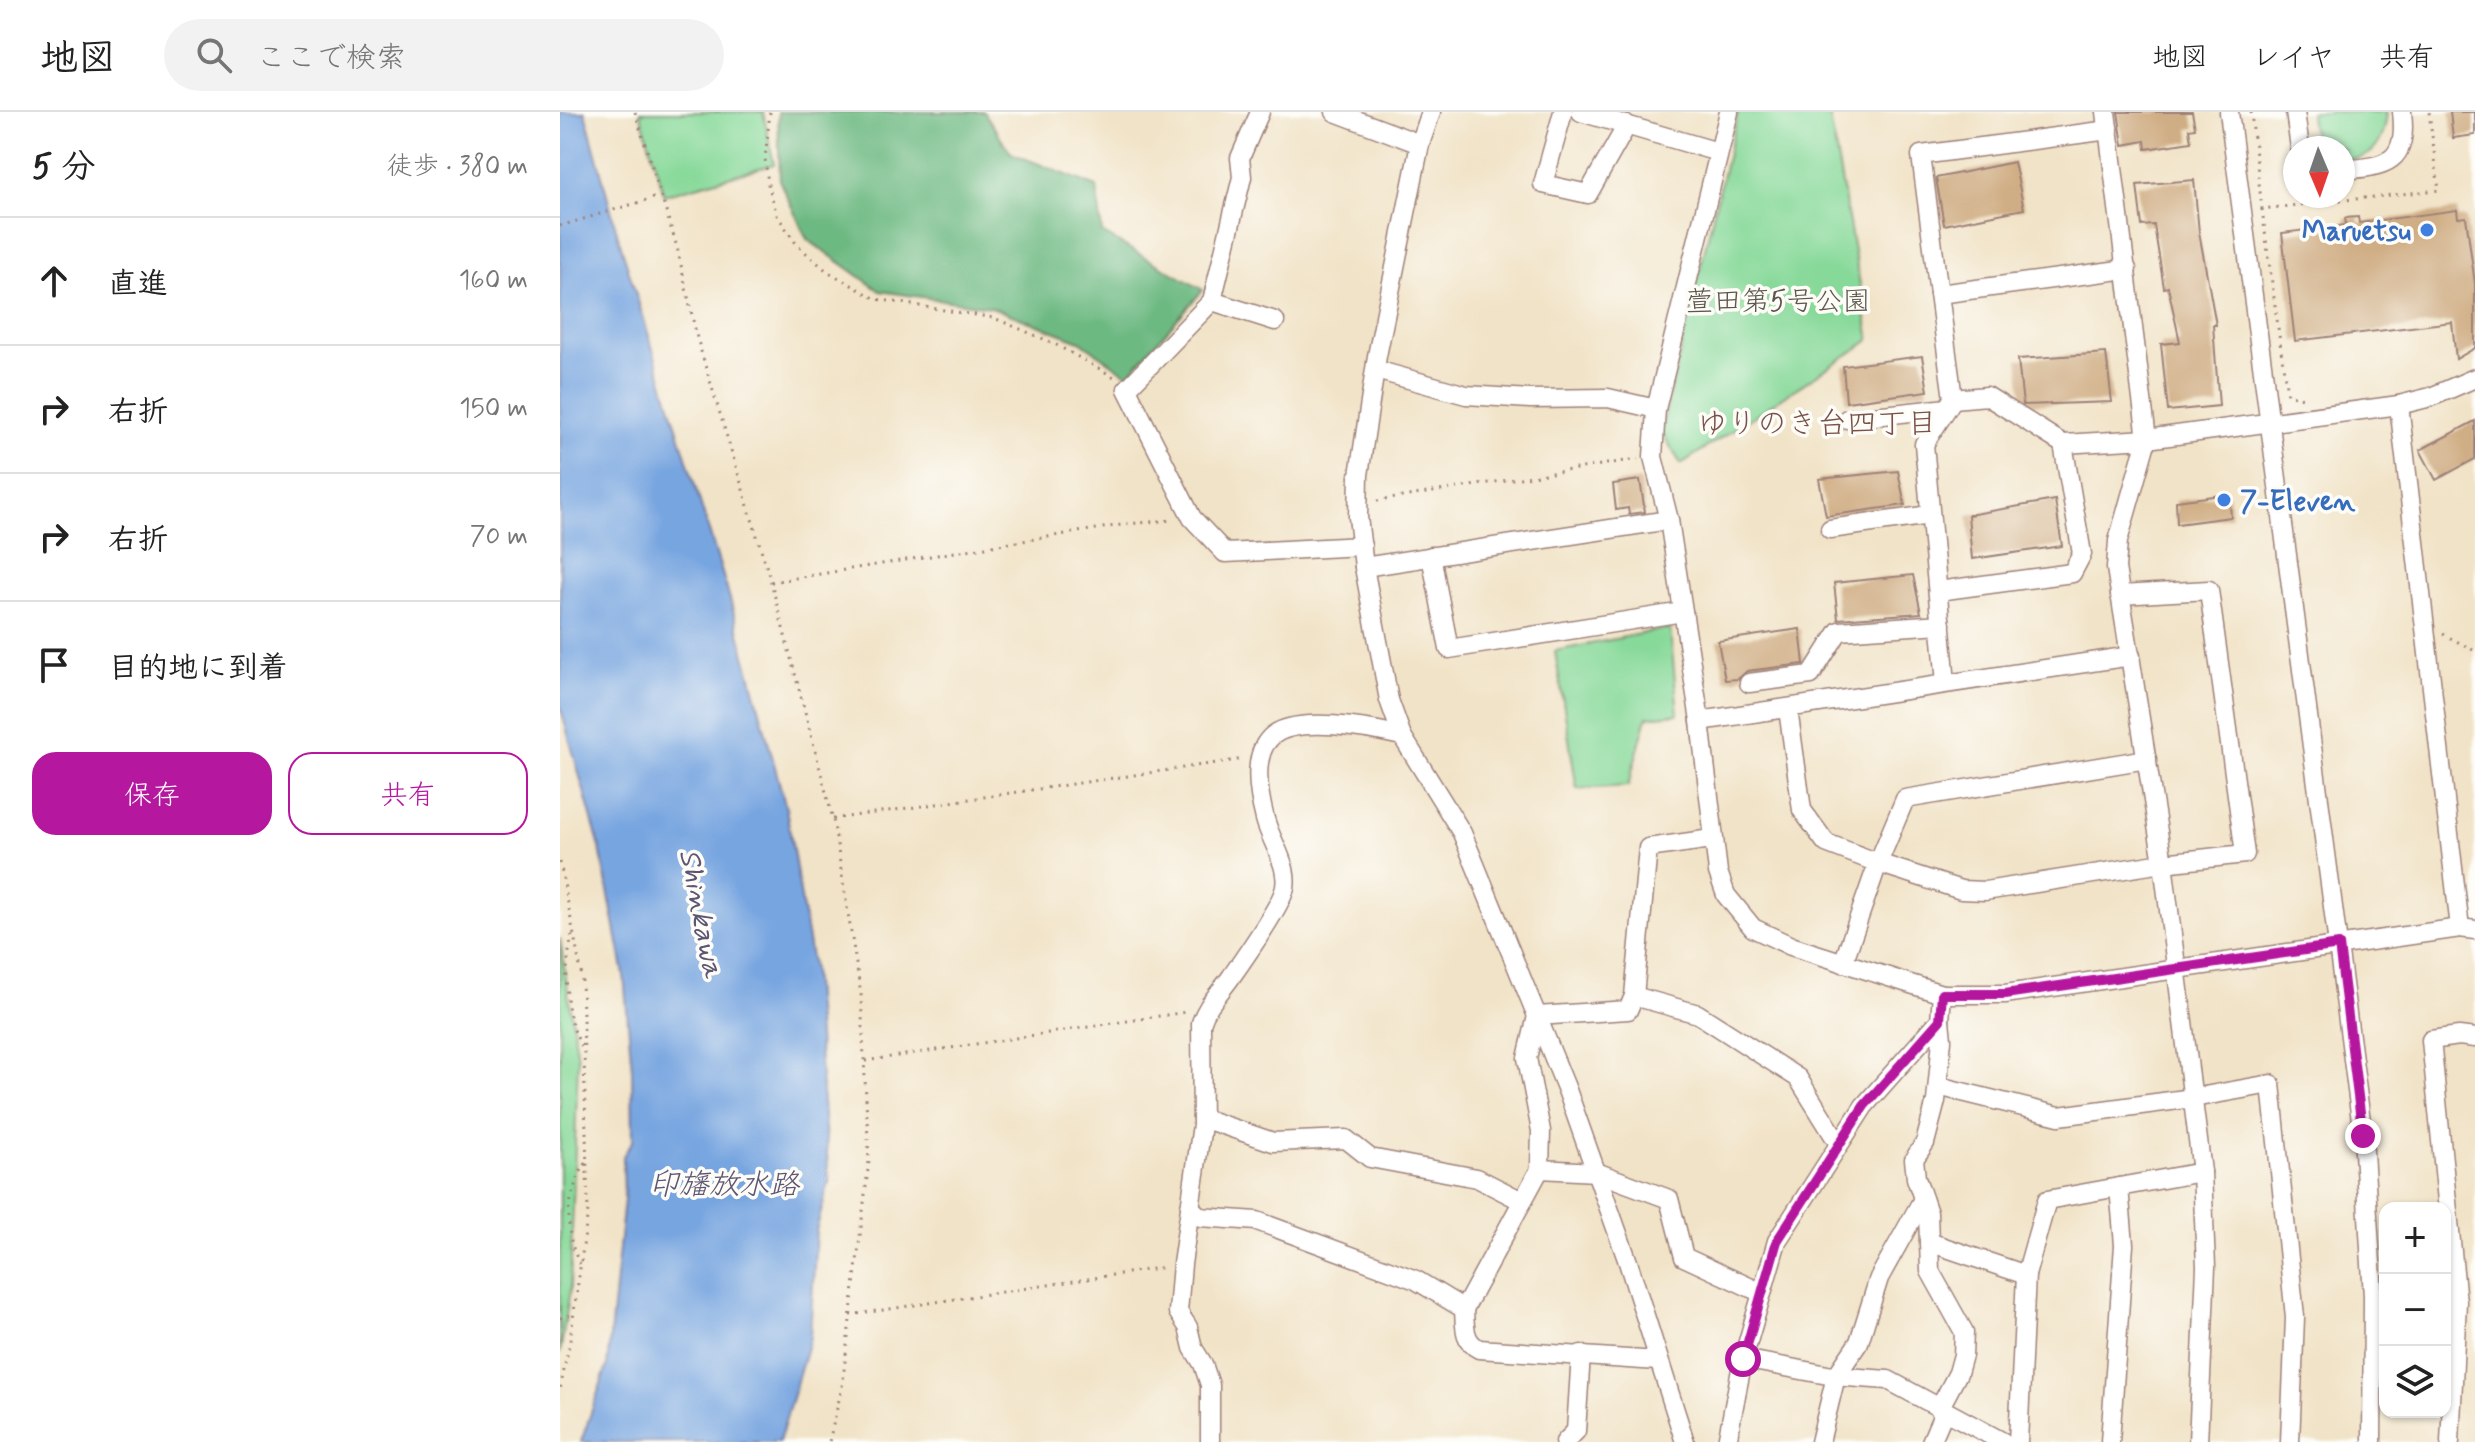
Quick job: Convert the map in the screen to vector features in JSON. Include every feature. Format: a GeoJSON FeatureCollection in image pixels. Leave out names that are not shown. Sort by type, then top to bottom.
{"type":"FeatureCollection","features":[{"type":"Feature","properties":{"kind":"street"},"geometry":{"type":"LineString","coordinates":[[1260,112],[1240,158],[1242,177],[1212,301],[1127,389],[1192,518],[1225,553],[1362,546]]}},
{"type":"Feature","properties":{"kind":"street"},"geometry":{"type":"LineString","coordinates":[[1335,112],[1420,144]]}},
{"type":"Feature","properties":{"kind":"street"},"geometry":{"type":"LineString","coordinates":[[1431,112],[1420,144],[1359,475],[1358,504],[1364,567],[1389,700],[1402,736],[1462,833],[1537,1016],[1628,1262],[1685,1442]]}},
{"type":"Feature","properties":{"kind":"street"},"geometry":{"type":"LineString","coordinates":[[1563,112],[1543,184],[1588,194],[1627,125]]}},
{"type":"Feature","properties":{"kind":"street"},"geometry":{"type":"LineString","coordinates":[[1581,112],[1718,152]]}},
{"type":"Feature","properties":{"kind":"street"},"geometry":{"type":"LineString","coordinates":[[1729,112],[1656,409],[1653,457],[1669,520],[1700,721],[1718,872],[1726,895],[1753,928],[1791,946],[1942,994],[2005,994],[2468,929],[2399,405]]}},
{"type":"Feature","properties":{"kind":"street"},"geometry":{"type":"LineString","coordinates":[[2229,112],[2363,1136],[2373,1296],[2372,1442]]}},
{"type":"Feature","properties":{"kind":"street"},"geometry":{"type":"LineString","coordinates":[[2295,112],[2298,136]]}},
{"type":"Feature","properties":{"kind":"street"},"geometry":{"type":"LineString","coordinates":[[2355,169],[2372,168],[2387,162],[2399,150],[2405,136],[2402,112]]}},
{"type":"Feature","properties":{"kind":"street"},"geometry":{"type":"LineString","coordinates":[[1946,683],[1924,444],[1950,404],[1921,155],[2107,121],[2147,439],[2118,541],[2116,568],[2163,863],[2202,1172],[2206,1267],[2198,1442]]}},
{"type":"Feature","properties":{"kind":"street"},"geometry":{"type":"LineString","coordinates":[[1939,294],[2127,269]]}},
{"type":"Feature","properties":{"kind":"street"},"geometry":{"type":"LineString","coordinates":[[1212,301],[1275,321]]}},
{"type":"Feature","properties":{"kind":"street"},"geometry":{"type":"LineString","coordinates":[[1376,370],[1466,395],[1530,399],[1608,398],[1656,409]]}},
{"type":"Feature","properties":{"kind":"street"},"geometry":{"type":"LineString","coordinates":[[1847,419],[1987,396],[2063,444],[2147,439],[2399,405],[2431,397],[2475,378]]}},
{"type":"Feature","properties":{"kind":"street"},"geometry":{"type":"LineString","coordinates":[[1938,591],[2072,573],[2082,554],[2063,444]]}},
{"type":"Feature","properties":{"kind":"street"},"geometry":{"type":"LineString","coordinates":[[1830,529],[1930,515]]}},
{"type":"Feature","properties":{"kind":"street"},"geometry":{"type":"LineString","coordinates":[[1364,567],[1669,520]]}},
{"type":"Feature","properties":{"kind":"street"},"geometry":{"type":"LineString","coordinates":[[1431,556],[1449,649],[1683,612]]}},
{"type":"Feature","properties":{"kind":"street"},"geometry":{"type":"LineString","coordinates":[[1788,709],[1802,810],[1826,843],[1961,890],[1985,891],[2163,863],[2245,854],[2209,590],[2120,595]]}},
{"type":"Feature","properties":{"kind":"street"},"geometry":{"type":"LineString","coordinates":[[1749,683],[1811,675],[1839,631],[1941,624]]}},
{"type":"Feature","properties":{"kind":"street"},"geometry":{"type":"LineString","coordinates":[[1700,721],[2131,656]]}},
{"type":"Feature","properties":{"kind":"street"},"geometry":{"type":"LineString","coordinates":[[1210,1442],[1210,1385],[1203,1364],[1193,1348],[1188,1327],[1178,1312],[1202,1118],[1201,1023],[1206,1009],[1230,979],[1283,895],[1287,877],[1265,819],[1260,756],[1271,736],[1303,724],[1377,730],[1402,736]]}},
{"type":"Feature","properties":{"kind":"street"},"geometry":{"type":"LineString","coordinates":[[1843,963],[1878,863],[1905,799],[2147,759]]}},
{"type":"Feature","properties":{"kind":"street"},"geometry":{"type":"LineString","coordinates":[[1537,1016],[1628,1010],[1634,996],[1648,848],[1712,839]]}},
{"type":"Feature","properties":{"kind":"street"},"geometry":{"type":"LineString","coordinates":[[1931,1442],[1958,1373],[1964,1332],[1930,1271],[1928,1213],[1916,1178],[1914,1159],[1925,1143],[1936,1101],[1942,1040],[1942,994]]}},
{"type":"Feature","properties":{"kind":"street"},"geometry":{"type":"LineString","coordinates":[[1634,996],[1698,1014],[1798,1078],[1839,1144]]}},
{"type":"Feature","properties":{"kind":"street"},"geometry":{"type":"LineString","coordinates":[[1537,1016],[1527,1058],[1541,1131],[1540,1169],[1464,1309],[1466,1337],[1472,1346],[1479,1349],[1658,1361]]}},
{"type":"Feature","properties":{"kind":"street"},"geometry":{"type":"LineString","coordinates":[[1727,1442],[1743,1359],[1777,1241],[1864,1106],[1940,1020]]}},
{"type":"Feature","properties":{"kind":"street"},"geometry":{"type":"LineString","coordinates":[[2450,1442],[2466,1303],[2431,1040],[2459,1036],[2475,1038]]}},
{"type":"Feature","properties":{"kind":"street"},"geometry":{"type":"LineString","coordinates":[[1938,1086],[2059,1116],[2271,1084],[2295,1317],[2290,1442]]}},
{"type":"Feature","properties":{"kind":"street"},"geometry":{"type":"LineString","coordinates":[[1202,1118],[1273,1142],[1346,1139],[1370,1158],[1477,1178],[1522,1201]]}},
{"type":"Feature","properties":{"kind":"street"},"geometry":{"type":"LineString","coordinates":[[1540,1169],[1596,1172],[1669,1199],[1684,1257],[1762,1293]]}},
{"type":"Feature","properties":{"kind":"street"},"geometry":{"type":"LineString","coordinates":[[2018,1442],[2026,1275],[2047,1200],[2202,1172]]}},
{"type":"Feature","properties":{"kind":"street"},"geometry":{"type":"LineString","coordinates":[[2110,1442],[2124,1245],[2119,1187]]}},
{"type":"Feature","properties":{"kind":"street"},"geometry":{"type":"LineString","coordinates":[[1820,1442],[1836,1376],[1859,1342],[1879,1278],[1923,1199]]}},
{"type":"Feature","properties":{"kind":"street"},"geometry":{"type":"LineString","coordinates":[[1190,1207],[1200,1217],[1257,1221],[1416,1280],[1464,1309]]}},
{"type":"Feature","properties":{"kind":"street"},"geometry":{"type":"LineString","coordinates":[[1929,1242],[2026,1275]]}},
{"type":"Feature","properties":{"kind":"street"},"geometry":{"type":"LineString","coordinates":[[1565,1442],[1576,1431],[1581,1354]]}},
{"type":"Feature","properties":{"kind":"street"},"geometry":{"type":"LineString","coordinates":[[1743,1359],[1836,1376],[1888,1380],[2003,1442]]}},
{"type":"Feature","properties":{"kind":"path"},"geometry":{"type":"LineString","coordinates":[[635,112],[658,196],[677,247],[697,338],[771,582],[833,819],[861,995],[869,1161],[842,1387],[829,1442]]}},
{"type":"Feature","properties":{"kind":"path"},"geometry":{"type":"LineString","coordinates":[[770,112],[765,158],[768,184],[777,215],[797,245],[827,271],[876,299],[994,318],[1112,373],[1127,389]]}},
{"type":"Feature","properties":{"kind":"path"},"geometry":{"type":"LineString","coordinates":[[560,226],[658,196]]}},
{"type":"Feature","properties":{"kind":"path"},"geometry":{"type":"LineString","coordinates":[[2262,209],[2287,394],[2307,399]]}},
{"type":"Feature","properties":{"kind":"path"},"geometry":{"type":"LineString","coordinates":[[1358,504],[1653,457]]}},
{"type":"Feature","properties":{"kind":"path"},"geometry":{"type":"LineString","coordinates":[[771,582],[1127,524],[1192,518]]}},
{"type":"Feature","properties":{"kind":"path"},"geometry":{"type":"LineString","coordinates":[[2427,626],[2475,651]]}},
{"type":"Feature","properties":{"kind":"path"},"geometry":{"type":"LineString","coordinates":[[833,819],[1260,756]]}},
{"type":"Feature","properties":{"kind":"path"},"geometry":{"type":"LineString","coordinates":[[560,862],[582,977],[588,1211],[560,1390]]}},
{"type":"Feature","properties":{"kind":"path"},"geometry":{"type":"LineString","coordinates":[[574,931],[566,965],[568,1000],[576,1039],[585,1051]]}},
{"type":"Feature","properties":{"kind":"path"},"geometry":{"type":"LineString","coordinates":[[864,1061],[1206,1009]]}},
{"type":"Feature","properties":{"kind":"path"},"geometry":{"type":"LineString","coordinates":[[580,1264],[572,1250],[568,1229],[570,1197],[587,1160]]}},
{"type":"Feature","properties":{"kind":"path"},"geometry":{"type":"LineString","coordinates":[[850,1315],[1182,1265]]}},
{"type":"Feature","properties":{"kind":"path"},"geometry":{"type":"LineString","coordinates":[[560,1318],[574,1315]]}},
{"type":"Feature","properties":{"kind":"green space"},"geometry":{"type":"Polygon","coordinates":[[[640,112],[763,112],[774,164],[664,195],[640,112]]]}},
{"type":"Feature","properties":{"kind":"green space"},"geometry":{"type":"Polygon","coordinates":[[[778,112],[984,112],[1011,153],[1097,187],[1102,233],[1203,290],[1128,375],[1080,341],[991,307],[880,291],[807,239],[780,182],[778,112]]]}},
{"type":"Feature","properties":{"kind":"green space","name":"萱田第5号公園"},"geometry":{"type":"Polygon","coordinates":[[[1738,112],[1829,112],[1870,340],[1681,464],[1661,431],[1738,112]]]}},
{"type":"Feature","properties":{"kind":"green space"},"geometry":{"type":"Polygon","coordinates":[[[2310,112],[2387,112],[2381,140],[2370,153],[2355,159],[2355,136],[2315,136],[2310,112]]]}},
{"type":"Feature","properties":{"kind":"green space"},"geometry":{"type":"Polygon","coordinates":[[[1670,628],[1678,714],[1647,717],[1628,786],[1577,789],[1555,651],[1670,628]]]}},
{"type":"Feature","properties":{"kind":"green space"},"geometry":{"type":"Polygon","coordinates":[[[560,938],[578,1059],[570,1290],[560,1354],[560,938]]]}},
{"type":"Feature","properties":{"kind":"water","name":"印旛放水路"},"geometry":{"type":"Polygon","coordinates":[[[560,112],[585,112],[618,236],[730,599],[786,808],[813,970],[829,1181],[816,1231],[810,1337],[779,1442],[581,1442],[607,1366],[624,1199],[623,1156],[633,1141],[632,1070],[624,975],[600,848],[560,706],[560,112]]]}},
{"type":"Feature","properties":{"kind":"building"},"geometry":{"type":"Polygon","coordinates":[[[2118,112],[2192,112],[2195,128],[2189,129],[2191,142],[2146,149],[2145,141],[2123,145],[2118,112]]]}},
{"type":"Feature","properties":{"kind":"building"},"geometry":{"type":"Polygon","coordinates":[[[2450,112],[2475,112],[2475,135],[2453,138],[2450,112]]]}},
{"type":"Feature","properties":{"kind":"building"},"geometry":{"type":"Polygon","coordinates":[[[2014,162],[2024,209],[1944,225],[1936,178],[2014,162]]]}},
{"type":"Feature","properties":{"kind":"building"},"geometry":{"type":"Polygon","coordinates":[[[2194,180],[2199,232],[2216,325],[2213,325],[2219,406],[2168,411],[2161,344],[2180,342],[2168,287],[2164,288],[2154,225],[2142,226],[2137,185],[2194,180]]]}},
{"type":"Feature","properties":{"kind":"building"},"geometry":{"type":"Polygon","coordinates":[[[2457,210],[2458,218],[2466,217],[2475,284],[2475,348],[2456,359],[2452,322],[2295,341],[2282,233],[2346,225],[2345,218],[2358,217],[2359,223],[2457,210]]]}},
{"type":"Feature","properties":{"kind":"building"},"geometry":{"type":"Polygon","coordinates":[[[2106,353],[2112,402],[2023,405],[2018,359],[2106,353]]]}},
{"type":"Feature","properties":{"kind":"building"},"geometry":{"type":"Polygon","coordinates":[[[1922,356],[1928,391],[1846,402],[1843,366],[1922,356]]]}},
{"type":"Feature","properties":{"kind":"building"},"geometry":{"type":"Polygon","coordinates":[[[2475,421],[2475,459],[2436,480],[2420,450],[2475,421]]]}},
{"type":"Feature","properties":{"kind":"building"},"geometry":{"type":"Polygon","coordinates":[[[1898,471],[1905,505],[1826,516],[1819,479],[1898,471]]]}},
{"type":"Feature","properties":{"kind":"building"},"geometry":{"type":"Polygon","coordinates":[[[1640,480],[1645,512],[1629,514],[1628,508],[1616,510],[1613,484],[1640,480]]]}},
{"type":"Feature","properties":{"kind":"building"},"geometry":{"type":"Polygon","coordinates":[[[2229,494],[2231,517],[2177,524],[2176,501],[2229,494]]]}},
{"type":"Feature","properties":{"kind":"building"},"geometry":{"type":"Polygon","coordinates":[[[2055,500],[2062,546],[1972,559],[1968,515],[2055,500]]]}},
{"type":"Feature","properties":{"kind":"building"},"geometry":{"type":"Polygon","coordinates":[[[1913,575],[1921,613],[1838,619],[1834,583],[1913,575]]]}},
{"type":"Feature","properties":{"kind":"building"},"geometry":{"type":"Polygon","coordinates":[[[1800,629],[1804,664],[1747,671],[1738,679],[1725,680],[1718,641],[1800,629]]]}},
{"type":"Feature","properties":{"kind":"place","name":"Maruetsu"},"geometry":{"type":"Point","coordinates":[2427,230]}},
{"type":"Feature","properties":{"kind":"place","name":"7-Eleven"},"geometry":{"type":"Point","coordinates":[2224,500]}},
{"type":"Feature","properties":{"kind":"district","name":"ゆりのき台四丁目"},"geometry":{"type":"Point","coordinates":[1817,423]}},
{"type":"Feature","properties":{"kind":"route"},"geometry":{"type":"LineString","coordinates":[[1743,1359],[1777,1241],[1864,1106],[1940,1020],[1942,994],[2005,994],[2339,945],[2363,1136]]}},
{"type":"Feature","properties":{"kind":"water label","name":"Shinkawa"},"geometry":{"type":"Point","coordinates":[702,913]}}]}
